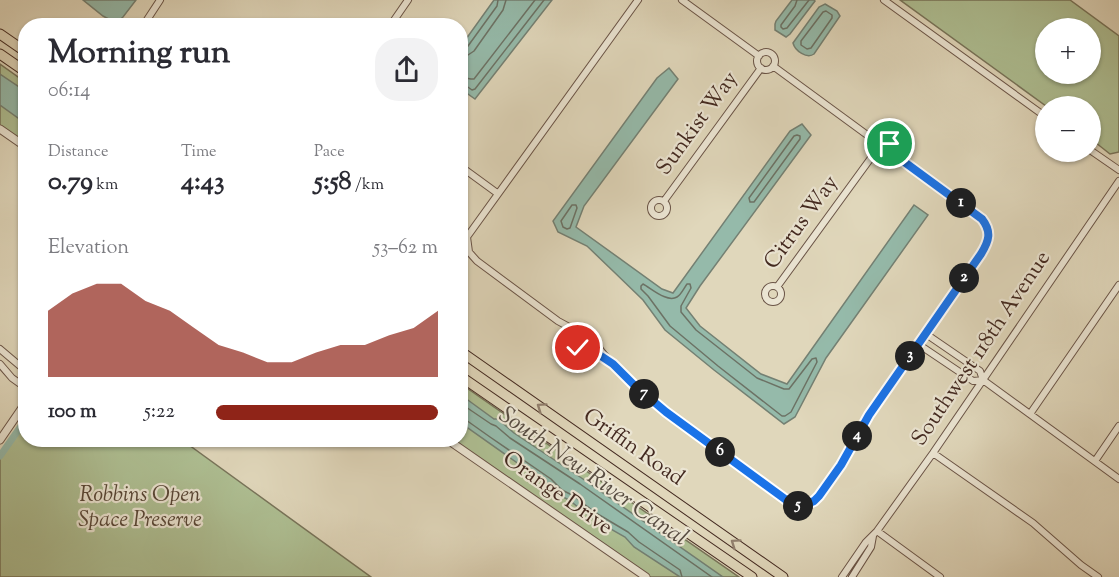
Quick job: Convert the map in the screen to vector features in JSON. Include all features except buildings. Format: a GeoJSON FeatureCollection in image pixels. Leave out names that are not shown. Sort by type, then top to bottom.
{"type":"FeatureCollection","features":[{"type":"Feature","properties":{"kind":"main road"},"geometry":{"type":"LineString","coordinates":[[0,34],[18,46]]}},
{"type":"Feature","properties":{"kind":"main road"},"geometry":{"type":"LineString","coordinates":[[0,54],[18,66]]}},
{"type":"Feature","properties":{"kind":"main road","name":"Griffin Road"},"geometry":{"type":"LineString","coordinates":[[468,357],[783,577]]}},
{"type":"Feature","properties":{"kind":"main road","name":"Griffin Road"},"geometry":{"type":"LineString","coordinates":[[468,382],[752,577]]}},
{"type":"Feature","properties":{"kind":"street"},"geometry":{"type":"LineString","coordinates":[[148,18],[160,0]]}},
{"type":"Feature","properties":{"kind":"street"},"geometry":{"type":"LineString","coordinates":[[396,18],[408,0]]}},
{"type":"Feature","properties":{"kind":"street"},"geometry":{"type":"LineString","coordinates":[[468,235],[638,0]]}},
{"type":"Feature","properties":{"kind":"street"},"geometry":{"type":"LineString","coordinates":[[682,0],[759,56]]}},
{"type":"Feature","properties":{"kind":"street"},"geometry":{"type":"LineString","coordinates":[[884,0],[1035,109]]}},
{"type":"Feature","properties":{"kind":"street"},"geometry":{"type":"LineString","coordinates":[[766,52],[771,54],[774,61],[773,66],[769,69],[761,68],[757,61],[759,56],[766,52]]}},
{"type":"Feature","properties":{"kind":"street"},"geometry":{"type":"LineString","coordinates":[[773,66],[874,140]]}},
{"type":"Feature","properties":{"kind":"street","name":"Sunkist Way"},"geometry":{"type":"LineString","coordinates":[[664,201],[761,68]]}},
{"type":"Feature","properties":{"kind":"street"},"geometry":{"type":"LineString","coordinates":[[0,129],[18,141]]}},
{"type":"Feature","properties":{"kind":"street"},"geometry":{"type":"LineString","coordinates":[[885,137],[890,144],[888,150],[884,153],[876,151],[873,147],[874,140],[885,137]]}},
{"type":"Feature","properties":{"kind":"street"},"geometry":{"type":"LineString","coordinates":[[468,246],[477,261],[558,321],[569,327],[590,332],[600,350],[613,364],[666,412],[789,502],[797,506],[805,505],[819,496],[841,465],[861,427],[989,238],[988,230],[982,219],[888,150]]}},
{"type":"Feature","properties":{"kind":"street","name":"Citrus Way"},"geometry":{"type":"LineString","coordinates":[[777,287],[876,151]]}},
{"type":"Feature","properties":{"kind":"street"},"geometry":{"type":"LineString","coordinates":[[1101,158],[1119,170]]}},
{"type":"Feature","properties":{"kind":"street"},"geometry":{"type":"LineString","coordinates":[[468,172],[498,193]]}},
{"type":"Feature","properties":{"kind":"street","name":"Southwest 118th Avenue"},"geometry":{"type":"LineString","coordinates":[[842,577],[933,453],[1119,181]]}},
{"type":"Feature","properties":{"kind":"street"},"geometry":{"type":"LineString","coordinates":[[1030,414],[1119,285]]}},
{"type":"Feature","properties":{"kind":"street"},"geometry":{"type":"LineString","coordinates":[[558,321],[568,331],[576,346],[595,352],[613,364]]}},
{"type":"Feature","properties":{"kind":"street"},"geometry":{"type":"LineString","coordinates":[[574,342],[576,333],[583,330]]}},
{"type":"Feature","properties":{"kind":"street"},"geometry":{"type":"LineString","coordinates":[[926,334],[980,371],[983,380],[1119,479]]}},
{"type":"Feature","properties":{"kind":"street"},"geometry":{"type":"LineString","coordinates":[[583,349],[591,345],[592,336]]}},
{"type":"Feature","properties":{"kind":"street"},"geometry":{"type":"LineString","coordinates":[[918,344],[973,381],[983,380]]}},
{"type":"Feature","properties":{"kind":"street"},"geometry":{"type":"LineString","coordinates":[[0,349],[18,364]]}},
{"type":"Feature","properties":{"kind":"street"},"geometry":{"type":"LineString","coordinates":[[0,364],[18,382]]}},
{"type":"Feature","properties":{"kind":"street"},"geometry":{"type":"LineString","coordinates":[[0,440],[18,414]]}},
{"type":"Feature","properties":{"kind":"street"},"geometry":{"type":"LineString","coordinates":[[1095,461],[1119,426]]}},
{"type":"Feature","properties":{"kind":"street","name":"Orange Drive"},"geometry":{"type":"LineString","coordinates":[[458,447],[646,577]]}},
{"type":"Feature","properties":{"kind":"street"},"geometry":{"type":"LineString","coordinates":[[933,453],[1033,523],[1098,577]]}},
{"type":"Feature","properties":{"kind":"street"},"geometry":{"type":"LineString","coordinates":[[875,533],[940,577]]}},
{"type":"Feature","properties":{"kind":"street","name":"Southwest 118th Avenue"},"geometry":{"type":"LineString","coordinates":[[852,577],[871,546],[875,533]]}},
{"type":"Feature","properties":{"kind":"green space"},"geometry":{"type":"Polygon","coordinates":[[[900,0],[1070,0],[1094,18],[1035,18],[1035,84],[1101,84],[1101,23],[1119,36],[1119,152],[1110,154],[1101,147],[1101,96],[1035,96],[1035,98],[900,0]]]}},
{"type":"Feature","properties":{"kind":"green space"},"geometry":{"type":"Polygon","coordinates":[[[0,64],[18,77],[18,138],[0,126],[0,64]]]}},
{"type":"Feature","properties":{"kind":"green space"},"geometry":{"type":"Polygon","coordinates":[[[468,389],[739,577],[650,577],[463,447],[468,447],[468,389]]]}},
{"type":"Feature","properties":{"kind":"green space","name":"Robbins Open Space Preserve"},"geometry":{"type":"Polygon","coordinates":[[[18,430],[18,447],[192,447],[371,577],[0,577],[0,457],[18,430]]]}},
{"type":"Feature","properties":{"kind":"water"},"geometry":{"type":"Polygon","coordinates":[[[83,0],[136,0],[122,18],[103,16],[83,0]]]}},
{"type":"Feature","properties":{"kind":"water"},"geometry":{"type":"Polygon","coordinates":[[[494,0],[552,0],[475,99],[468,94],[468,36],[494,0]]]}},
{"type":"Feature","properties":{"kind":"water"},"geometry":{"type":"Polygon","coordinates":[[[792,0],[815,1],[786,37],[775,30],[775,24],[792,0]]]}},
{"type":"Feature","properties":{"kind":"water"},"geometry":{"type":"Polygon","coordinates":[[[825,4],[837,11],[840,16],[814,54],[805,55],[796,49],[793,43],[819,7],[825,4]]]}},
{"type":"Feature","properties":{"kind":"water"},"geometry":{"type":"Polygon","coordinates":[[[669,68],[678,79],[584,206],[576,227],[662,289],[673,293],[790,131],[802,124],[811,135],[686,308],[700,326],[761,374],[787,384],[914,205],[928,215],[826,358],[795,417],[784,424],[665,330],[643,300],[587,246],[558,232],[553,221],[657,78],[669,68]]]}},
{"type":"Feature","properties":{"kind":"water"},"geometry":{"type":"Polygon","coordinates":[[[0,74],[18,86],[18,118],[0,105],[0,74]]]}},
{"type":"Feature","properties":{"kind":"water"},"geometry":{"type":"Polygon","coordinates":[[[468,400],[723,577],[680,577],[634,547],[625,537],[593,519],[468,428],[468,400]]]}},
{"type":"Feature","properties":{"kind":"waterway"},"geometry":{"type":"LineString","coordinates":[[0,456],[18,430]]}},
{"type":"Feature","properties":{"kind":"route"},"geometry":{"type":"LineString","coordinates":[[578,348],[595,352],[606,358],[653,402],[789,502],[801,506],[811,503],[819,496],[841,465],[861,427],[981,254],[989,238],[988,230],[982,219],[888,150],[890,144]]}},
{"type":"Feature","properties":{"kind":"water label","name":"South New River Canal"},"geometry":{"type":"Point","coordinates":[593,477]}}]}
